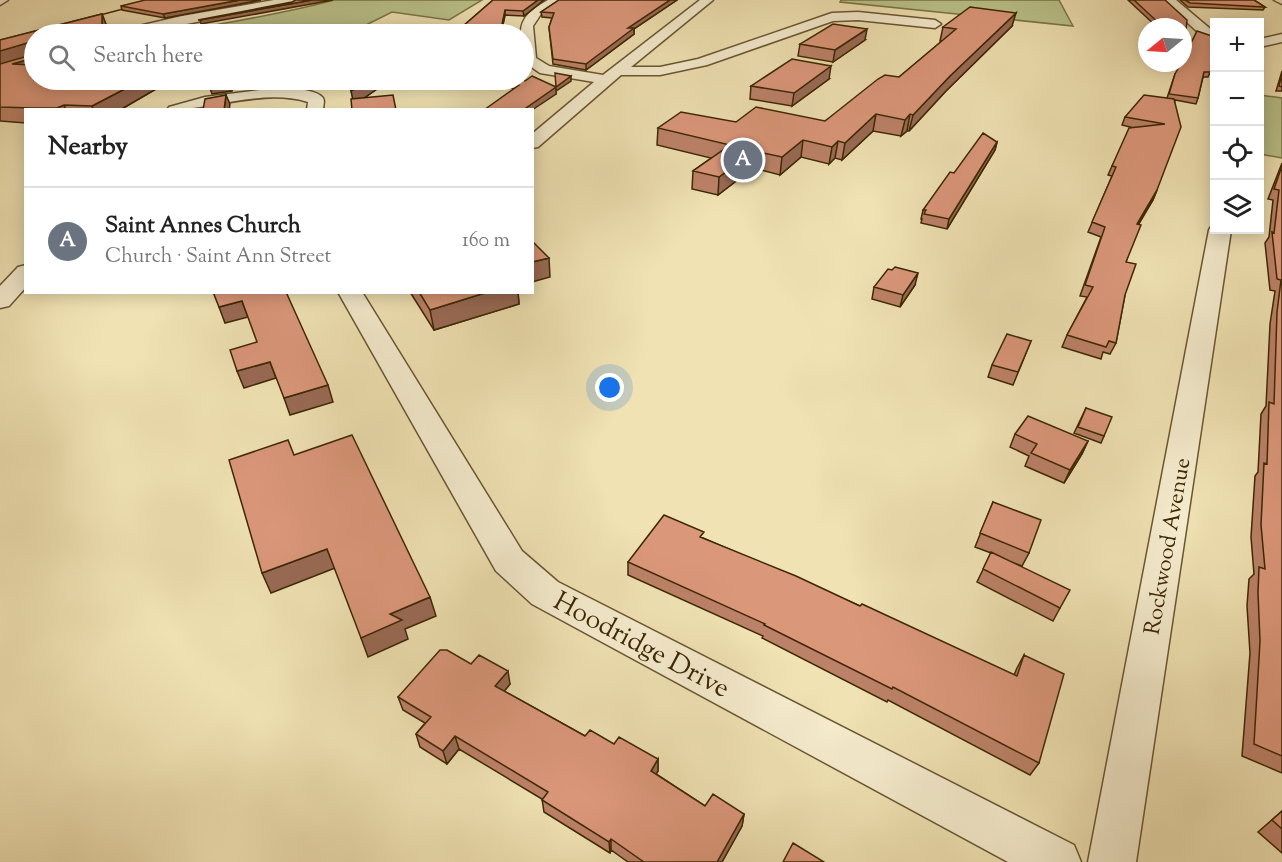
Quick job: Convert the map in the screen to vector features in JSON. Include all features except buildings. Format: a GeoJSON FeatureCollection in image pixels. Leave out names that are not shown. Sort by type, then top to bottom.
{"type":"FeatureCollection","features":[{"type":"Feature","properties":{"kind":"street"},"geometry":{"type":"LineString","coordinates":[[165,24],[293,0]]}},
{"type":"Feature","properties":{"kind":"street"},"geometry":{"type":"LineString","coordinates":[[527,24],[536,12],[556,0]]}},
{"type":"Feature","properties":{"kind":"street"},"geometry":{"type":"LineString","coordinates":[[534,141],[612,75],[707,0]]}},
{"type":"Feature","properties":{"kind":"street"},"geometry":{"type":"LineString","coordinates":[[1169,0],[1210,35]]}},
{"type":"Feature","properties":{"kind":"street"},"geometry":{"type":"LineString","coordinates":[[800,29],[795,26],[796,19],[830,4]]}},
{"type":"Feature","properties":{"kind":"street"},"geometry":{"type":"LineString","coordinates":[[534,63],[545,70],[612,75],[660,71],[702,62],[825,19],[848,16],[935,24]]}},
{"type":"Feature","properties":{"kind":"street"},"geometry":{"type":"LineString","coordinates":[[1264,42],[1282,38]]}},
{"type":"Feature","properties":{"kind":"street"},"geometry":{"type":"LineString","coordinates":[[1264,43],[1282,45]]}},
{"type":"Feature","properties":{"kind":"street"},"geometry":{"type":"LineString","coordinates":[[183,108],[214,100],[280,93],[308,95],[316,99],[315,108]]}},
{"type":"Feature","properties":{"kind":"street","name":"Rockwood Avenue"},"geometry":{"type":"LineString","coordinates":[[1112,862],[1219,234]]}},
{"type":"Feature","properties":{"kind":"street"},"geometry":{"type":"LineString","coordinates":[[0,302],[24,274]]}},
{"type":"Feature","properties":{"kind":"street","name":"Hoodridge Drive"},"geometry":{"type":"LineString","coordinates":[[351,294],[509,561],[545,593],[1057,862]]}},
{"type":"Feature","properties":{"kind":"green space"},"geometry":{"type":"Polygon","coordinates":[[[334,0],[482,0],[449,20],[392,12],[368,24],[221,24],[334,0]]]}},
{"type":"Feature","properties":{"kind":"green space"},"geometry":{"type":"Polygon","coordinates":[[[841,0],[1059,0],[1073,26],[840,2],[841,0]]]}},
{"type":"Feature","properties":{"kind":"green space"},"geometry":{"type":"Polygon","coordinates":[[[1264,96],[1282,98],[1282,158],[1264,155],[1264,96]]]}},
{"type":"Feature","properties":{"kind":"tram line"},"geometry":{"type":"LineString","coordinates":[[70,23],[157,0]]}},
{"type":"Feature","properties":{"kind":"place","name":"Saint Annes Church"},"geometry":{"type":"Point","coordinates":[743,160]}}]}
